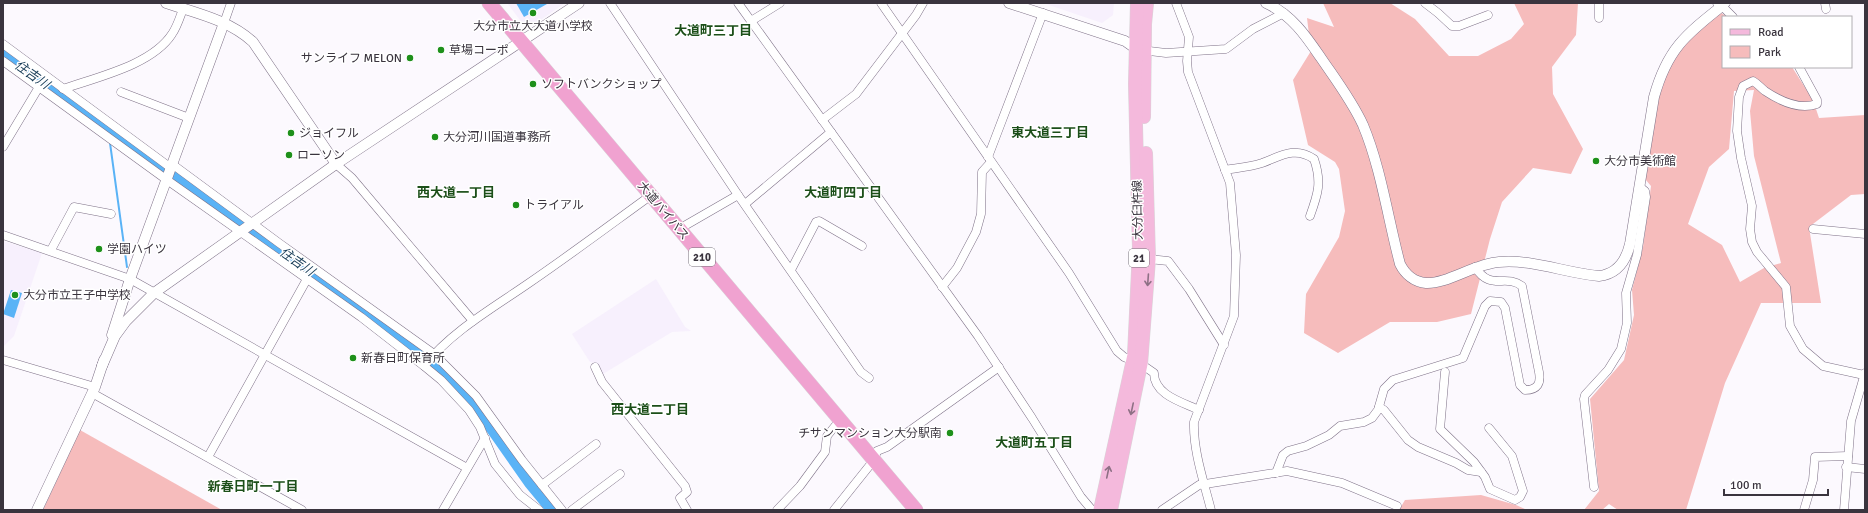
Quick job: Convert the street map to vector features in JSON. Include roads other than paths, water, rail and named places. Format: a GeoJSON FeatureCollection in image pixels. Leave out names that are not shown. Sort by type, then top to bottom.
{"type":"FeatureCollection","features":[{"type":"Feature","properties":{"kind":"highway","name":"大道バイパス"},"geometry":{"type":"LineString","coordinates":[[489,3],[524,40],[686,226],[875,456],[916,510]]}},
{"type":"Feature","properties":{"kind":"highway","name":"大道バイパス"},"geometry":{"type":"LineString","coordinates":[[501,3],[524,40],[650,196],[840,420],[926,510]]}},
{"type":"Feature","properties":{"kind":"main road","name":"大分臼杵線"},"geometry":{"type":"LineString","coordinates":[[1111,510],[1137,362],[1149,259],[1144,118],[1137,3]]}},
{"type":"Feature","properties":{"kind":"main road","name":"大分臼杵線"},"geometry":{"type":"LineString","coordinates":[[1100,510],[1137,362],[1140,50],[1147,3]]}},
{"type":"Feature","properties":{"kind":"street"},"geometry":{"type":"LineString","coordinates":[[166,3],[224,22],[241,31],[261,51],[336,164],[352,178],[473,321]]}},
{"type":"Feature","properties":{"kind":"street"},"geometry":{"type":"LineString","coordinates":[[37,510],[93,390],[130,279],[231,3]]}},
{"type":"Feature","properties":{"kind":"street"},"geometry":{"type":"LineString","coordinates":[[102,366],[115,336],[126,321],[154,293],[336,164],[579,3]]}},
{"type":"Feature","properties":{"kind":"street"},"geometry":{"type":"LineString","coordinates":[[610,3],[738,196],[861,372],[869,378]]}},
{"type":"Feature","properties":{"kind":"street"},"geometry":{"type":"LineString","coordinates":[[738,3],[999,367],[1032,418],[1080,498],[1092,510]]}},
{"type":"Feature","properties":{"kind":"street"},"geometry":{"type":"LineString","coordinates":[[751,21],[780,3]]}},
{"type":"Feature","properties":{"kind":"street"},"geometry":{"type":"LineString","coordinates":[[881,3],[1069,273],[1117,351],[1154,373],[1154,381],[1160,389],[1199,410]]}},
{"type":"Feature","properties":{"kind":"street"},"geometry":{"type":"LineString","coordinates":[[822,120],[856,94],[903,34],[923,3]]}},
{"type":"Feature","properties":{"kind":"street"},"geometry":{"type":"LineString","coordinates":[[1009,3],[1125,41],[1140,50],[1188,52],[1229,48],[1253,29],[1284,13]]}},
{"type":"Feature","properties":{"kind":"street"},"geometry":{"type":"LineString","coordinates":[[1176,3],[1189,37],[1187,61],[1188,72],[1204,119],[1225,170],[1232,194],[1236,255],[1234,316],[1194,422],[1194,432],[1204,484],[1211,510]]}},
{"type":"Feature","properties":{"kind":"street"},"geometry":{"type":"LineString","coordinates":[[1266,3],[1284,13],[1298,25],[1349,98],[1363,125],[1374,157],[1400,264],[1405,272],[1414,280],[1430,283],[1449,278],[1475,267],[1494,263],[1516,262],[1599,276],[1609,274],[1620,267],[1628,252],[1654,97],[1664,65],[1682,41],[1722,4],[1732,16]]}},
{"type":"Feature","properties":{"kind":"street"},"geometry":{"type":"LineString","coordinates":[[1425,3],[1452,26],[1459,26],[1488,15]]}},
{"type":"Feature","properties":{"kind":"street"},"geometry":{"type":"LineString","coordinates":[[1599,3],[1599,18]]}},
{"type":"Feature","properties":{"kind":"street"},"geometry":{"type":"LineString","coordinates":[[63,89],[146,59],[165,43],[172,34],[183,9]]}},
{"type":"Feature","properties":{"kind":"street"},"geometry":{"type":"LineString","coordinates":[[942,287],[957,268],[976,232],[981,214],[982,172],[989,160],[1043,13]]}},
{"type":"Feature","properties":{"kind":"street"},"geometry":{"type":"LineString","coordinates":[[3,44],[63,89],[252,223],[433,355],[476,396],[562,510]]}},
{"type":"Feature","properties":{"kind":"street"},"geometry":{"type":"LineString","coordinates":[[3,61],[167,180],[361,317],[425,365],[469,410],[480,427],[495,464],[507,481],[520,495],[539,510]]}},
{"type":"Feature","properties":{"kind":"street"},"geometry":{"type":"LineString","coordinates":[[1800,68],[1818,104],[1793,104],[1778,98],[1753,81],[1743,86],[1739,97],[1737,131],[1741,158],[1752,206],[1750,229],[1752,242],[1757,252],[1786,287],[1790,326],[1803,349],[1823,366],[1865,374],[1853,414],[1846,467],[1844,510]]}},
{"type":"Feature","properties":{"kind":"street"},"geometry":{"type":"LineString","coordinates":[[3,147],[38,87]]}},
{"type":"Feature","properties":{"kind":"street"},"geometry":{"type":"LineString","coordinates":[[121,92],[189,118]]}},
{"type":"Feature","properties":{"kind":"street"},"geometry":{"type":"LineString","coordinates":[[745,204],[831,132]]}},
{"type":"Feature","properties":{"kind":"street"},"geometry":{"type":"LineString","coordinates":[[1225,170],[1261,163],[1281,155],[1296,152],[1306,154],[1314,159],[1319,190],[1310,216]]}},
{"type":"Feature","properties":{"kind":"street"},"geometry":{"type":"LineString","coordinates":[[1594,487],[1584,399],[1612,364],[1621,349],[1626,323],[1626,293],[1637,255],[1646,197],[1645,191],[1640,187]]}},
{"type":"Feature","properties":{"kind":"street"},"geometry":{"type":"LineString","coordinates":[[425,365],[433,355],[473,321],[530,283],[650,196]]}},
{"type":"Feature","properties":{"kind":"street"},"geometry":{"type":"LineString","coordinates":[[686,226],[738,196]]}},
{"type":"Feature","properties":{"kind":"street"},"geometry":{"type":"LineString","coordinates":[[51,250],[74,207],[111,214]]}},
{"type":"Feature","properties":{"kind":"street"},"geometry":{"type":"LineString","coordinates":[[791,270],[816,222],[819,221],[862,246]]}},
{"type":"Feature","properties":{"kind":"street"},"geometry":{"type":"LineString","coordinates":[[1813,229],[1865,234]]}},
{"type":"Feature","properties":{"kind":"street"},"geometry":{"type":"LineString","coordinates":[[3,235],[51,250],[130,279],[467,468]]}},
{"type":"Feature","properties":{"kind":"street"},"geometry":{"type":"LineString","coordinates":[[1149,259],[1168,261],[1189,289],[1224,345]]}},
{"type":"Feature","properties":{"kind":"street"},"geometry":{"type":"LineString","coordinates":[[1276,473],[1286,452],[1304,447],[1329,435],[1344,425],[1370,420],[1375,416],[1384,389],[1393,380],[1463,358],[1485,306],[1494,300],[1504,305],[1507,313],[1520,385],[1525,390],[1534,389],[1538,386],[1540,382],[1539,372],[1522,286],[1514,282],[1487,280],[1482,277],[1475,267]]}},
{"type":"Feature","properties":{"kind":"street"},"geometry":{"type":"LineString","coordinates":[[208,457],[307,279]]}},
{"type":"Feature","properties":{"kind":"street"},"geometry":{"type":"LineString","coordinates":[[3,360],[93,390],[302,510]]}},
{"type":"Feature","properties":{"kind":"street"},"geometry":{"type":"LineString","coordinates":[[595,367],[602,382],[684,486],[687,492],[680,498],[687,510]]}},
{"type":"Feature","properties":{"kind":"street"},"geometry":{"type":"LineString","coordinates":[[834,510],[875,456],[999,367]]}},
{"type":"Feature","properties":{"kind":"street"},"geometry":{"type":"LineString","coordinates":[[1445,372],[1440,429],[1482,472],[1488,487],[1493,492],[1515,500],[1520,498],[1523,491],[1512,456],[1488,428]]}},
{"type":"Feature","properties":{"kind":"street"},"geometry":{"type":"LineString","coordinates":[[1379,407],[1386,412],[1408,440],[1418,447],[1456,463],[1468,470],[1482,472]]}},
{"type":"Feature","properties":{"kind":"street"},"geometry":{"type":"LineString","coordinates":[[777,510],[800,486],[825,452],[827,436],[840,420]]}},
{"type":"Feature","properties":{"kind":"street"},"geometry":{"type":"LineString","coordinates":[[444,510],[485,438]]}},
{"type":"Feature","properties":{"kind":"street"},"geometry":{"type":"LineString","coordinates":[[542,485],[596,444]]}},
{"type":"Feature","properties":{"kind":"street"},"geometry":{"type":"LineString","coordinates":[[1804,510],[1813,480],[1815,457],[1830,455],[1848,456]]}},
{"type":"Feature","properties":{"kind":"street"},"geometry":{"type":"LineString","coordinates":[[1846,467],[1865,469]]}},
{"type":"Feature","properties":{"kind":"street"},"geometry":{"type":"LineString","coordinates":[[1162,510],[1188,491],[1204,484],[1276,473],[1293,472],[1335,481],[1397,506]]}},
{"type":"Feature","properties":{"kind":"street"},"geometry":{"type":"LineString","coordinates":[[572,510],[620,474]]}},
{"type":"Feature","properties":{"kind":"water"},"geometry":{"type":"Polygon","coordinates":[[[516,3],[546,3],[547,4],[524,17],[516,3]]]}},
{"type":"Feature","properties":{"kind":"water"},"geometry":{"type":"Polygon","coordinates":[[[11,290],[22,293],[14,318],[3,314],[11,290]]]}},
{"type":"Feature","properties":{"kind":"waterway","name":"住吉川"},"geometry":{"type":"LineString","coordinates":[[3,54],[99,124],[392,330],[432,362],[470,399],[530,482],[553,510]]}},
{"type":"Feature","properties":{"kind":"waterway"},"geometry":{"type":"LineString","coordinates":[[110,143],[127,267]]}},
{"type":"Feature","properties":{"kind":"place","name":"大分市立大大道小学校"},"geometry":{"type":"Point","coordinates":[533,13]}},
{"type":"Feature","properties":{"kind":"place","name":"草場コーポ"},"geometry":{"type":"Point","coordinates":[441,50]}},
{"type":"Feature","properties":{"kind":"place","name":"サンライフ MELON"},"geometry":{"type":"Point","coordinates":[410,58]}},
{"type":"Feature","properties":{"kind":"place","name":"ソフトバンクショップ"},"geometry":{"type":"Point","coordinates":[533,84]}},
{"type":"Feature","properties":{"kind":"place","name":"ジョイフル"},"geometry":{"type":"Point","coordinates":[291,133]}},
{"type":"Feature","properties":{"kind":"place","name":"大分河川国道事務所"},"geometry":{"type":"Point","coordinates":[435,137]}},
{"type":"Feature","properties":{"kind":"place","name":"ローソン"},"geometry":{"type":"Point","coordinates":[289,155]}},
{"type":"Feature","properties":{"kind":"place","name":"大分市美術館"},"geometry":{"type":"Point","coordinates":[1596,161]}},
{"type":"Feature","properties":{"kind":"place","name":"トライアル"},"geometry":{"type":"Point","coordinates":[516,205]}},
{"type":"Feature","properties":{"kind":"place","name":"学園ハイツ"},"geometry":{"type":"Point","coordinates":[99,249]}},
{"type":"Feature","properties":{"kind":"place","name":"大分市立王子中学校"},"geometry":{"type":"Point","coordinates":[15,295]}},
{"type":"Feature","properties":{"kind":"place","name":"新春日町保育所"},"geometry":{"type":"Point","coordinates":[353,358]}},
{"type":"Feature","properties":{"kind":"place","name":"チサンマンション大分駅南"},"geometry":{"type":"Point","coordinates":[950,433]}},
{"type":"Feature","properties":{"kind":"district","name":"大道町三丁目"},"geometry":{"type":"Point","coordinates":[713,31]}},
{"type":"Feature","properties":{"kind":"district","name":"東大道三丁目"},"geometry":{"type":"Point","coordinates":[1050,133]}},
{"type":"Feature","properties":{"kind":"district","name":"西大道一丁目"},"geometry":{"type":"Point","coordinates":[456,193]}},
{"type":"Feature","properties":{"kind":"district","name":"大道町四丁目"},"geometry":{"type":"Point","coordinates":[843,193]}},
{"type":"Feature","properties":{"kind":"district","name":"西大道二丁目"},"geometry":{"type":"Point","coordinates":[650,410]}},
{"type":"Feature","properties":{"kind":"district","name":"大道町五丁目"},"geometry":{"type":"Point","coordinates":[1034,443]}},
{"type":"Feature","properties":{"kind":"district","name":"新春日町一丁目"},"geometry":{"type":"Point","coordinates":[253,487]}}]}
